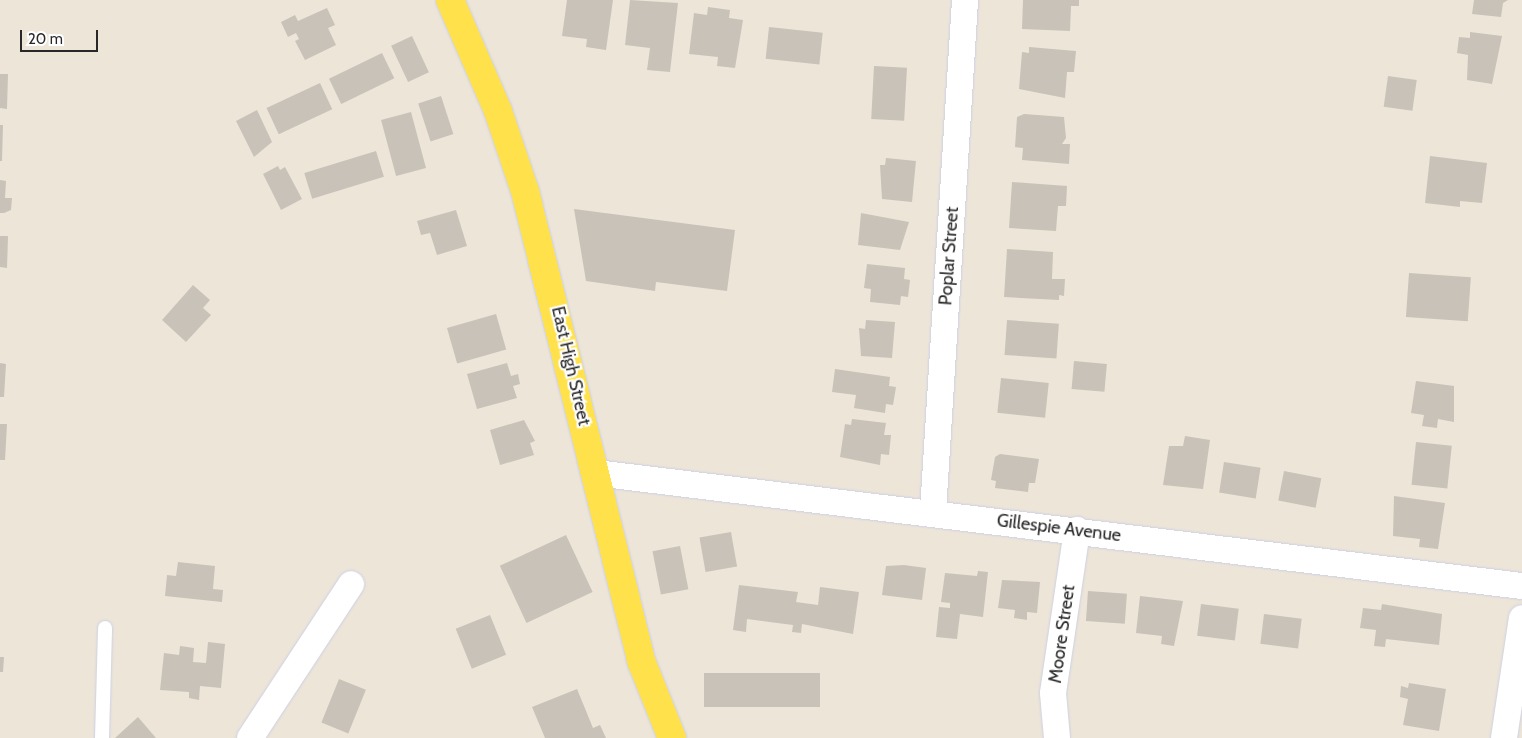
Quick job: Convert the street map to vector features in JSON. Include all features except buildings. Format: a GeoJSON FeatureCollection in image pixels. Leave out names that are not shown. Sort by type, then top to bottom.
{"type":"FeatureCollection","features":[{"type":"Feature","properties":{"kind":"main road","name":"East High Street"},"geometry":{"type":"LineString","coordinates":[[450,0],[498,111],[525,191],[642,663],[672,738]]}},
{"type":"Feature","properties":{"kind":"street","name":"Poplar Street"},"geometry":{"type":"LineString","coordinates":[[933,512],[965,0]]}},
{"type":"Feature","properties":{"kind":"street","name":"Gillespie Avenue"},"geometry":{"type":"LineString","coordinates":[[596,473],[933,512],[1522,586]]}},
{"type":"Feature","properties":{"kind":"street","name":"Moore Street"},"geometry":{"type":"LineString","coordinates":[[1057,738],[1053,693],[1077,530]]}},
{"type":"Feature","properties":{"kind":"street"},"geometry":{"type":"LineString","coordinates":[[250,738],[351,584]]}},
{"type":"Feature","properties":{"kind":"street"},"geometry":{"type":"LineString","coordinates":[[1504,738],[1522,618]]}},
{"type":"Feature","properties":{"kind":"lane"},"geometry":{"type":"LineString","coordinates":[[102,738],[106,628]]}}]}
